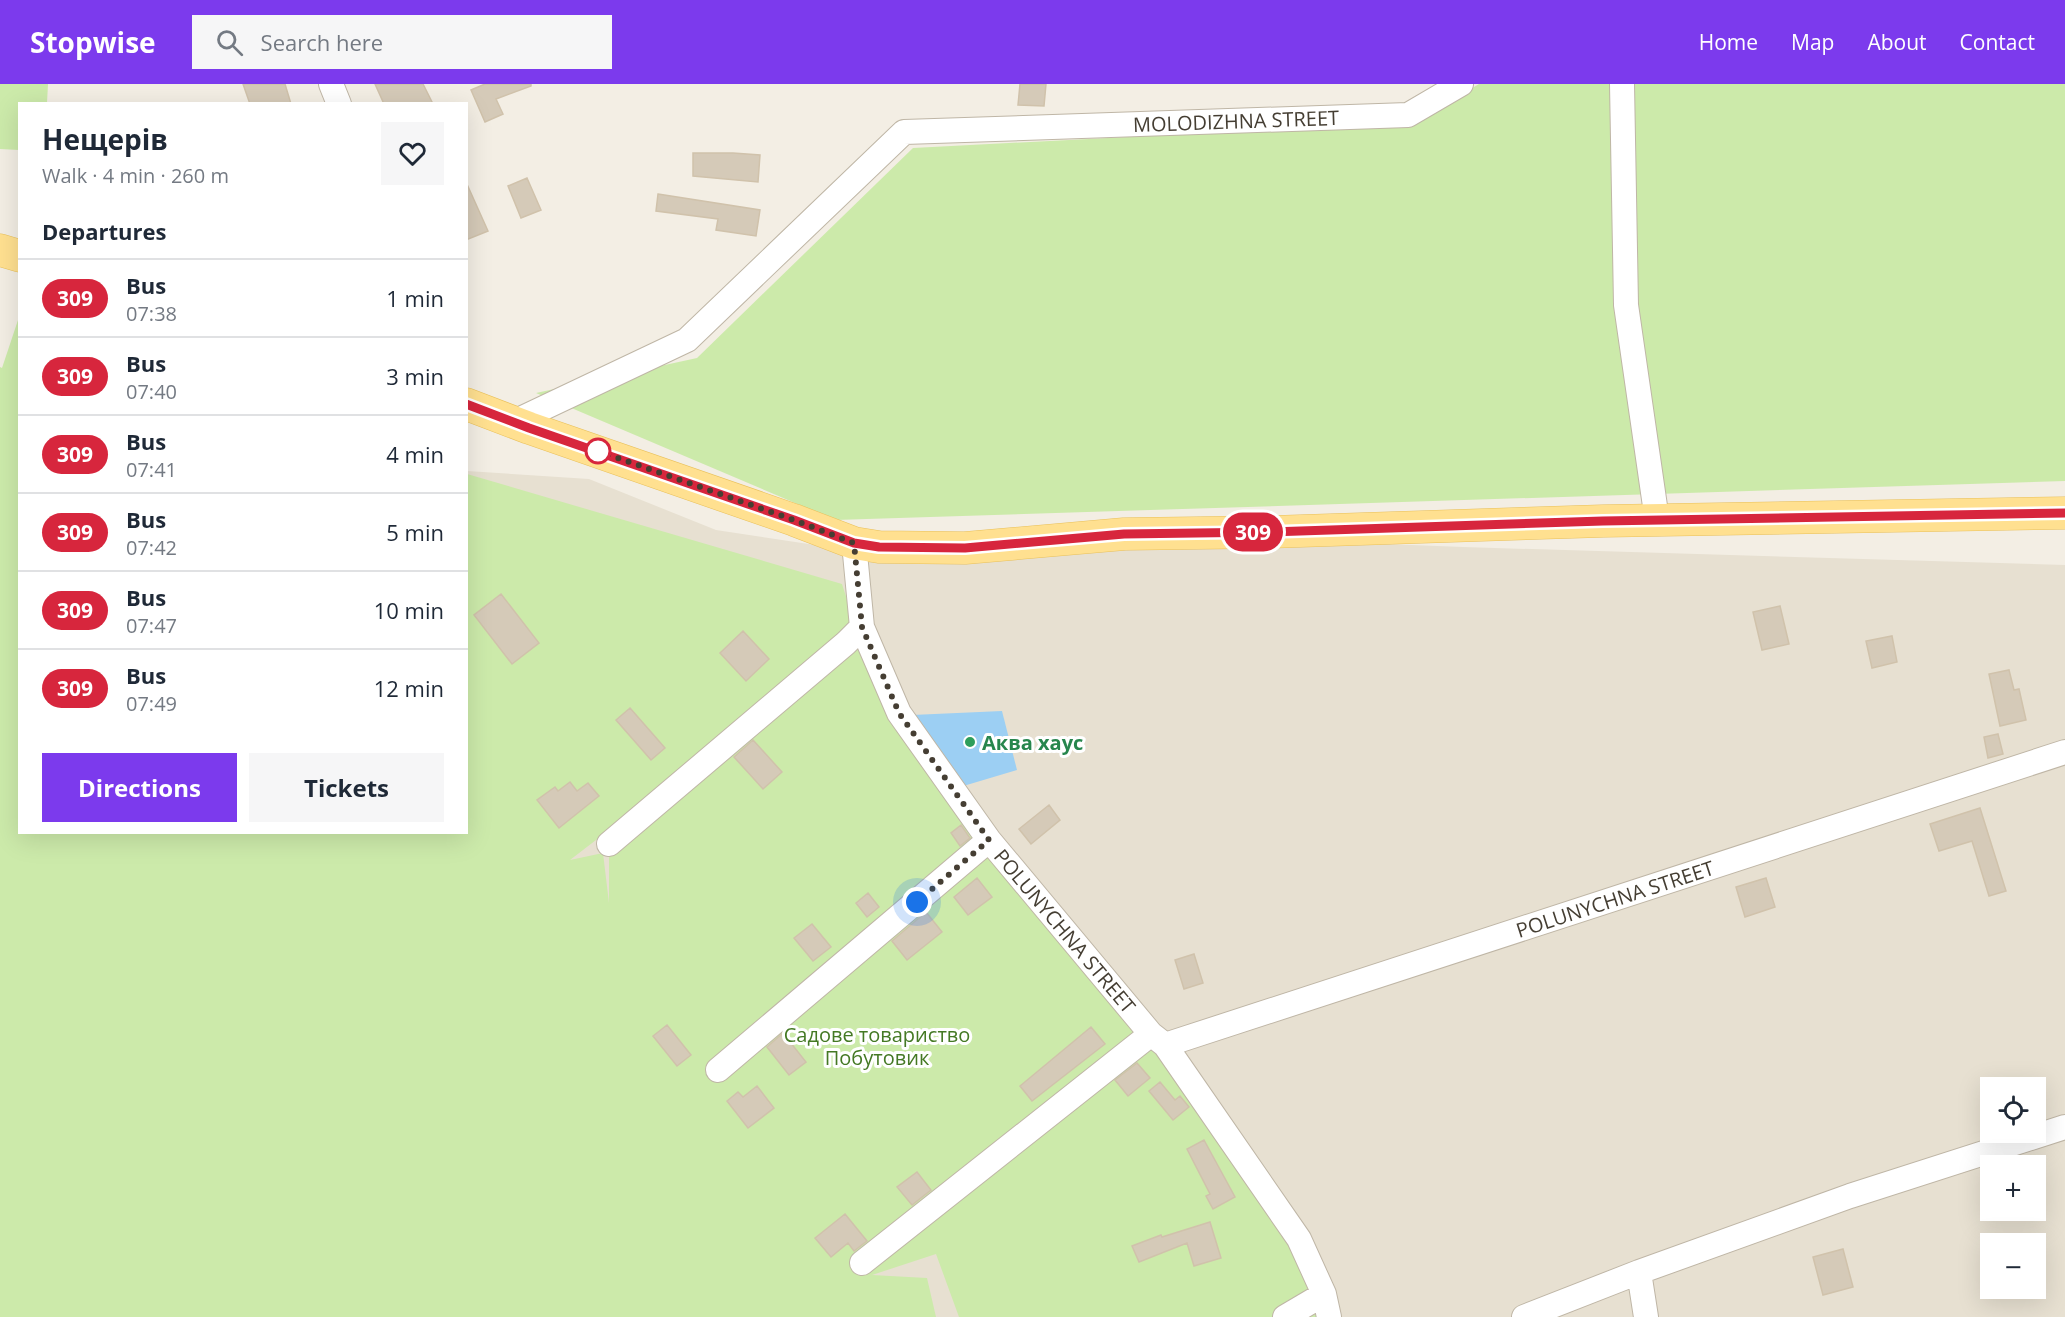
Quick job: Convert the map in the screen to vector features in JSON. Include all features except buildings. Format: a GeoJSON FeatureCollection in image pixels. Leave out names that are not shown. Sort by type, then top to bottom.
{"type":"FeatureCollection","features":[{"type":"Feature","properties":{"kind":"main road"},"geometry":{"type":"LineString","coordinates":[[0,250],[18,255]]}},
{"type":"Feature","properties":{"kind":"main road"},"geometry":{"type":"LineString","coordinates":[[468,400],[514,422],[854,543],[879,547],[965,548],[1124,534],[1657,520],[2065,513]]}},
{"type":"Feature","properties":{"kind":"street"},"geometry":{"type":"LineString","coordinates":[[331,84],[338,102]]}},
{"type":"Feature","properties":{"kind":"street","name":"MOLODIZHNA STREET"},"geometry":{"type":"LineString","coordinates":[[514,422],[687,340],[904,132],[1408,115],[1461,84]]}},
{"type":"Feature","properties":{"kind":"street"},"geometry":{"type":"LineString","coordinates":[[1622,84],[1626,305],[1657,520]]}},
{"type":"Feature","properties":{"kind":"street","name":"POLUNYCHNA STREET"},"geometry":{"type":"LineString","coordinates":[[854,543],[862,627],[899,713],[989,840],[1158,1040],[1299,1239],[1326,1306]]}},
{"type":"Feature","properties":{"kind":"street"},"geometry":{"type":"LineString","coordinates":[[609,844],[846,644],[862,627]]}},
{"type":"Feature","properties":{"kind":"street","name":"POLUNYCHNA STREET"},"geometry":{"type":"LineString","coordinates":[[1158,1040],[2065,752]]}},
{"type":"Feature","properties":{"kind":"street"},"geometry":{"type":"LineString","coordinates":[[718,1070],[989,840]]}},
{"type":"Feature","properties":{"kind":"street"},"geometry":{"type":"LineString","coordinates":[[862,1263],[1158,1040]]}},
{"type":"Feature","properties":{"kind":"street"},"geometry":{"type":"LineString","coordinates":[[1524,1317],[1639,1272],[1850,1196],[2065,1127]]}},
{"type":"Feature","properties":{"kind":"street"},"geometry":{"type":"LineString","coordinates":[[1639,1272],[1646,1317]]}},
{"type":"Feature","properties":{"kind":"street"},"geometry":{"type":"LineString","coordinates":[[1285,1317],[1326,1306]]}},
{"type":"Feature","properties":{"kind":"shaded area"},"geometry":{"type":"Polygon","coordinates":[[[468,471],[589,479],[716,530],[855,551],[1124,534],[1463,547],[2065,565],[2065,1317],[814,1317],[467,834],[468,471]]]}},
{"type":"Feature","properties":{"kind":"green space"},"geometry":{"type":"Polygon","coordinates":[[[0,84],[48,84],[47,102],[18,102],[18,150],[0,149],[0,84]]]}},
{"type":"Feature","properties":{"kind":"green space"},"geometry":{"type":"Polygon","coordinates":[[[1479,84],[2065,84],[2065,481],[835,520],[536,393],[697,358],[913,148],[1416,122],[1479,84]]]}},
{"type":"Feature","properties":{"kind":"green space","name":"Садове товариство Побутовик"},"geometry":{"type":"Polygon","coordinates":[[[18,320],[18,834],[468,834],[468,474],[842,584],[858,634],[1079,957],[1254,1178],[1309,1270],[1321,1317],[959,1317],[936,1254],[872,1275],[927,1278],[936,1317],[0,1317],[0,367],[2,368],[18,320]],[[609,830],[570,860],[603,853],[609,903],[609,830]]]}},
{"type":"Feature","properties":{"kind":"water","name":"Аква хаус"},"geometry":{"type":"Polygon","coordinates":[[[1002,711],[1017,770],[960,787],[912,715],[1002,711]]]}},
{"type":"Feature","properties":{"kind":"bus line","name":"309"},"geometry":{"type":"LineString","coordinates":[[468,405],[854,543],[879,547],[965,548],[1124,534],[1269,532],[1603,521],[2065,513]]}},
{"type":"Feature","properties":{"kind":"place","name":"Аква хаус"},"geometry":{"type":"Point","coordinates":[970,742]}},
{"type":"Feature","properties":{"kind":"route"},"geometry":{"type":"LineString","coordinates":[[598,451],[854,543],[862,627],[899,713],[989,840],[917,902]]}}]}
